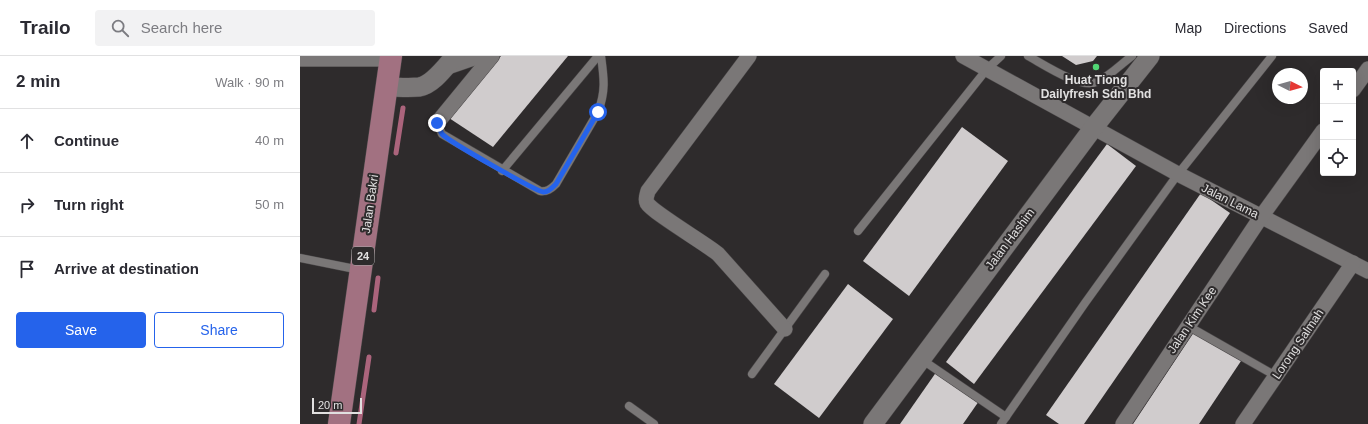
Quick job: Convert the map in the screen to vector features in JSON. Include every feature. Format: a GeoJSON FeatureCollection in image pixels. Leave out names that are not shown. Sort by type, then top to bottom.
{"type":"FeatureCollection","features":[{"type":"Feature","properties":{"kind":"main road","name":"Jalan Bakri"},"geometry":{"type":"LineString","coordinates":[[339,424],[391,57]]}},
{"type":"Feature","properties":{"kind":"street"},"geometry":{"type":"LineString","coordinates":[[387,87],[420,87],[430,82],[450,62],[480,56]]}},
{"type":"Feature","properties":{"kind":"street"},"geometry":{"type":"LineString","coordinates":[[437,123],[492,56]]}},
{"type":"Feature","properties":{"kind":"street"},"geometry":{"type":"LineString","coordinates":[[749,56],[648,191],[646,197],[648,204],[662,216],[706,244],[718,254],[785,328]]}},
{"type":"Feature","properties":{"kind":"street","name":"Jalan Lama"},"geometry":{"type":"LineString","coordinates":[[963,56],[1178,174],[1368,271]]}},
{"type":"Feature","properties":{"kind":"street","name":"Jalan Hashim"},"geometry":{"type":"LineString","coordinates":[[873,424],[1094,127],[1150,56]]}},
{"type":"Feature","properties":{"kind":"street"},"geometry":{"type":"LineString","coordinates":[[300,57],[391,57]]}},
{"type":"Feature","properties":{"kind":"street"},"geometry":{"type":"LineString","coordinates":[[1356,86],[1368,69]]}},
{"type":"Feature","properties":{"kind":"street","name":"Jalan Kim Kee"},"geometry":{"type":"LineString","coordinates":[[1123,424],[1261,217],[1320,135]]}},
{"type":"Feature","properties":{"kind":"street","name":"Lorong Salmah"},"geometry":{"type":"LineString","coordinates":[[1243,424],[1353,263]]}},
{"type":"Feature","properties":{"kind":"lane"},"geometry":{"type":"LineString","coordinates":[[502,171],[598,56]]}},
{"type":"Feature","properties":{"kind":"lane"},"geometry":{"type":"LineString","coordinates":[[437,123],[442,134],[502,171],[544,192],[551,189],[556,184],[603,101],[605,85],[601,56]]}},
{"type":"Feature","properties":{"kind":"lane"},"geometry":{"type":"LineString","coordinates":[[858,231],[987,69],[1001,56]]}},
{"type":"Feature","properties":{"kind":"lane"},"geometry":{"type":"LineString","coordinates":[[1028,56],[1079,82],[1090,84],[1097,82],[1132,56]]}},
{"type":"Feature","properties":{"kind":"lane"},"geometry":{"type":"LineString","coordinates":[[921,359],[1004,420],[1085,303],[1178,174],[1272,56]]}},
{"type":"Feature","properties":{"kind":"lane"},"geometry":{"type":"LineString","coordinates":[[300,258],[361,270]]}},
{"type":"Feature","properties":{"kind":"lane"},"geometry":{"type":"LineString","coordinates":[[752,374],[825,274]]}},
{"type":"Feature","properties":{"kind":"lane"},"geometry":{"type":"LineString","coordinates":[[1188,326],[1276,376]]}},
{"type":"Feature","properties":{"kind":"lane"},"geometry":{"type":"LineString","coordinates":[[629,406],[654,424]]}},
{"type":"Feature","properties":{"kind":"building"},"geometry":{"type":"Polygon","coordinates":[[[501,56],[568,56],[493,147],[449,118],[501,56]]]}},
{"type":"Feature","properties":{"kind":"building"},"geometry":{"type":"Polygon","coordinates":[[[1062,56],[1097,56],[1093,61],[1076,65],[1062,56]]]}},
{"type":"Feature","properties":{"kind":"building"},"geometry":{"type":"Polygon","coordinates":[[[962,127],[1008,161],[909,296],[863,261],[962,127]]]}},
{"type":"Feature","properties":{"kind":"building"},"geometry":{"type":"Polygon","coordinates":[[[1107,144],[1136,166],[974,384],[946,362],[1107,144]]]}},
{"type":"Feature","properties":{"kind":"building"},"geometry":{"type":"Polygon","coordinates":[[[1201,193],[1230,213],[1084,424],[1059,424],[1046,415],[1201,193]]]}},
{"type":"Feature","properties":{"kind":"building"},"geometry":{"type":"Polygon","coordinates":[[[848,284],[893,319],[819,418],[774,384],[848,284]]]}},
{"type":"Feature","properties":{"kind":"building"},"geometry":{"type":"Polygon","coordinates":[[[1194,332],[1243,358],[1199,424],[1133,424],[1194,332]]]}},
{"type":"Feature","properties":{"kind":"building"},"geometry":{"type":"Polygon","coordinates":[[[937,371],[979,401],[963,424],[900,424],[937,371]]]}},
{"type":"Feature","properties":{"kind":"waterway"},"geometry":{"type":"LineString","coordinates":[[396,153],[403,108]]}},
{"type":"Feature","properties":{"kind":"waterway"},"geometry":{"type":"LineString","coordinates":[[374,310],[378,278]]}},
{"type":"Feature","properties":{"kind":"waterway"},"geometry":{"type":"LineString","coordinates":[[359,424],[369,357]]}},
{"type":"Feature","properties":{"kind":"place","name":"Huat Tiong Dailyfresh Sdn Bhd"},"geometry":{"type":"Point","coordinates":[1096,67]}},
{"type":"Feature","properties":{"kind":"route"},"geometry":{"type":"LineString","coordinates":[[437,123],[442,134],[502,171],[535,189],[544,192],[551,189],[556,184],[598,112]]}}]}
